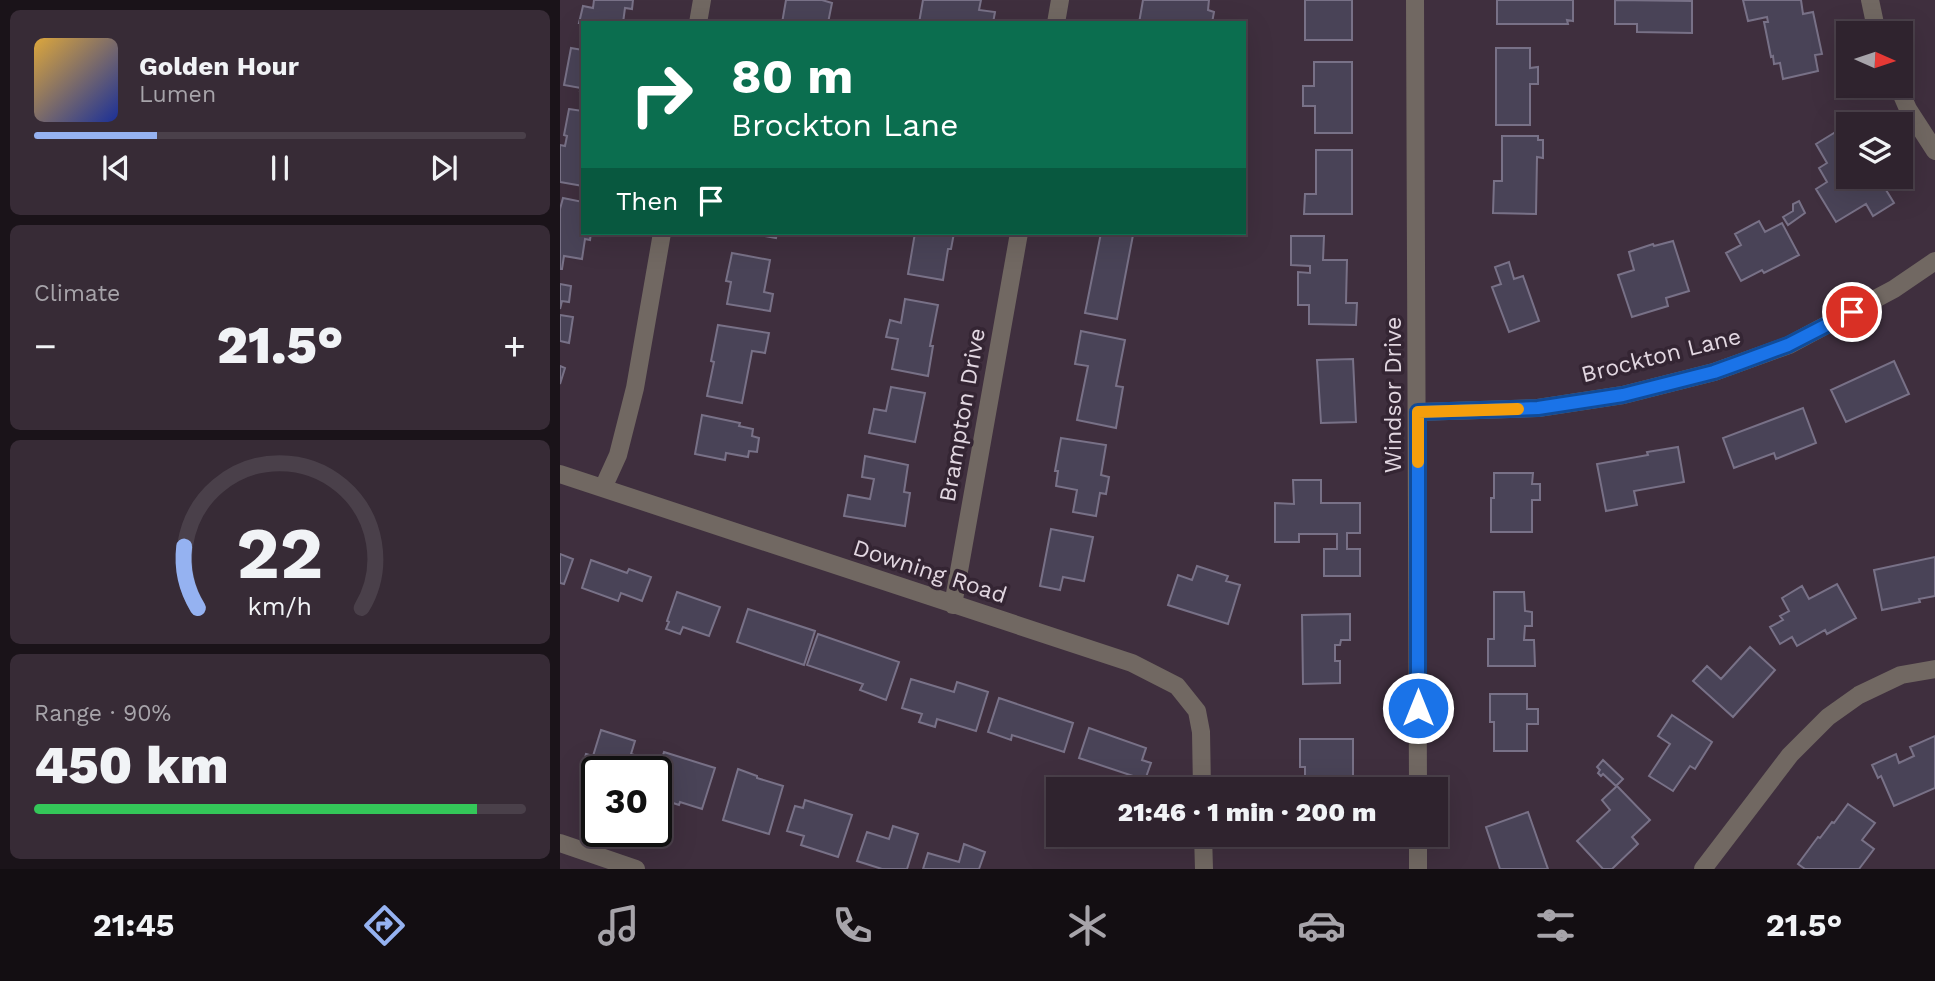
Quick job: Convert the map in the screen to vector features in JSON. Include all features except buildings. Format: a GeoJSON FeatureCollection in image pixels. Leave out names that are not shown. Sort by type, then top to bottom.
{"type":"FeatureCollection","features":[{"type":"Feature","properties":{"kind":"street"},"geometry":{"type":"LineString","coordinates":[[698,21],[702,0]]}},
{"type":"Feature","properties":{"kind":"street"},"geometry":{"type":"LineString","coordinates":[[1056,21],[1060,0]]}},
{"type":"Feature","properties":{"kind":"street","name":"Windsor Drive"},"geometry":{"type":"LineString","coordinates":[[1415,0],[1418,777]]}},
{"type":"Feature","properties":{"kind":"street"},"geometry":{"type":"LineString","coordinates":[[1870,0],[1874,21]]}},
{"type":"Feature","properties":{"kind":"street"},"geometry":{"type":"LineString","coordinates":[[1903,98],[1935,151]]}},
{"type":"Feature","properties":{"kind":"street"},"geometry":{"type":"LineString","coordinates":[[603,488],[618,455],[635,388],[662,235]]}},
{"type":"Feature","properties":{"kind":"street","name":"Brampton Drive"},"geometry":{"type":"LineString","coordinates":[[953,605],[1019,235]]}},
{"type":"Feature","properties":{"kind":"street","name":"Brockton Lane"},"geometry":{"type":"LineString","coordinates":[[1418,412],[1538,408],[1623,395],[1714,372],[1788,345],[1894,289],[1935,261]]}},
{"type":"Feature","properties":{"kind":"street","name":"Downing Road"},"geometry":{"type":"LineString","coordinates":[[560,474],[1132,663],[1177,686],[1197,711],[1201,732],[1202,777]]}},
{"type":"Feature","properties":{"kind":"street"},"geometry":{"type":"LineString","coordinates":[[1703,869],[1790,755],[1828,717],[1859,695],[1901,675],[1935,669]]}},
{"type":"Feature","properties":{"kind":"street"},"geometry":{"type":"LineString","coordinates":[[560,843],[636,869]]}},
{"type":"Feature","properties":{"kind":"street"},"geometry":{"type":"LineString","coordinates":[[1203,847],[1204,869]]}},
{"type":"Feature","properties":{"kind":"street"},"geometry":{"type":"LineString","coordinates":[[1418,847],[1418,869]]}},
{"type":"Feature","properties":{"kind":"slow traffic"},"geometry":{"type":"LineString","coordinates":[[1418,462],[1418,412],[1518,409]]}},
{"type":"Feature","properties":{"kind":"route"},"geometry":{"type":"LineString","coordinates":[[1418,708],[1418,412],[1538,408],[1623,395],[1739,363],[1788,345],[1852,312]]}}]}
